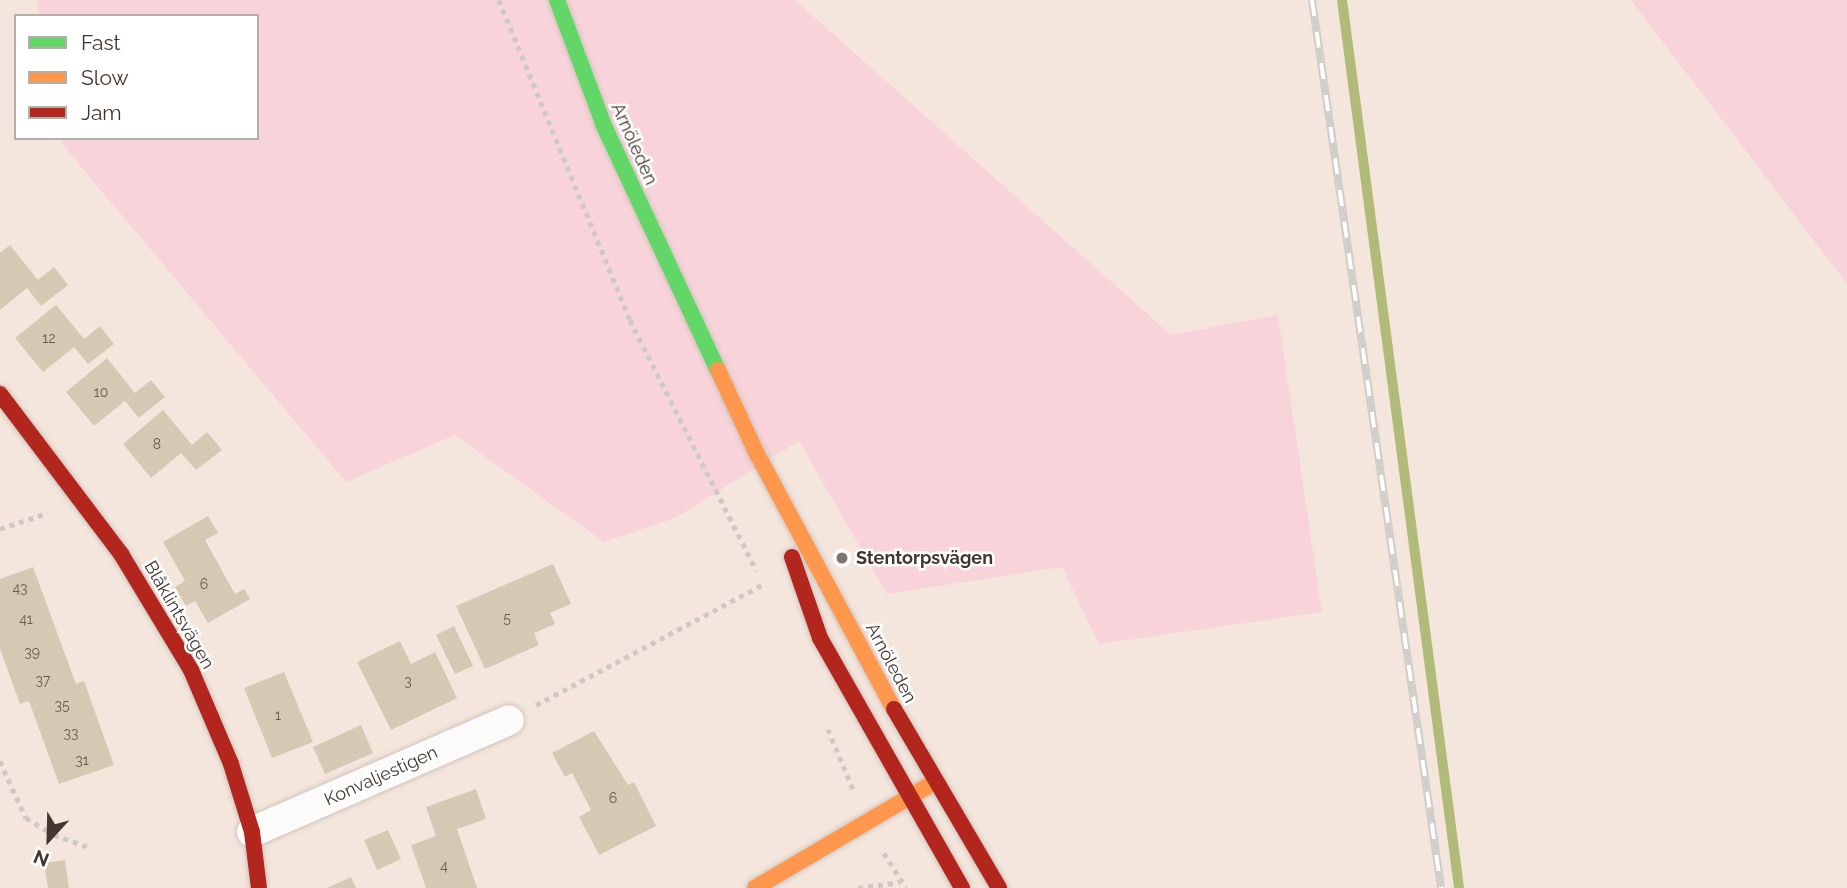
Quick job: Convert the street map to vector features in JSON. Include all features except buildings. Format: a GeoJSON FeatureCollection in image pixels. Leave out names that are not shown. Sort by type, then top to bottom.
{"type":"FeatureCollection","features":[{"type":"Feature","properties":{"kind":"main road","name":"Arnöleden"},"geometry":{"type":"LineString","coordinates":[[557,0],[604,126],[756,452],[936,781],[999,888]]}},
{"type":"Feature","properties":{"kind":"main road","name":"Blåklintsvägen"},"geometry":{"type":"LineString","coordinates":[[0,394],[77,502],[121,554],[191,670],[231,764],[252,832],[259,888]]}},
{"type":"Feature","properties":{"kind":"main road","name":"Arnöleden"},"geometry":{"type":"LineString","coordinates":[[756,452],[820,638],[907,797],[962,888]]}},
{"type":"Feature","properties":{"kind":"main road"},"geometry":{"type":"LineString","coordinates":[[755,888],[936,781]]}},
{"type":"Feature","properties":{"kind":"street","name":"Konvaljestigen"},"geometry":{"type":"LineString","coordinates":[[252,832],[509,720]]}},
{"type":"Feature","properties":{"kind":"path"},"geometry":{"type":"LineString","coordinates":[[499,0],[630,320],[769,597]]}},
{"type":"Feature","properties":{"kind":"path"},"geometry":{"type":"LineString","coordinates":[[0,529],[77,502]]}},
{"type":"Feature","properties":{"kind":"path"},"geometry":{"type":"LineString","coordinates":[[509,720],[764,584]]}},
{"type":"Feature","properties":{"kind":"path"},"geometry":{"type":"LineString","coordinates":[[824,720],[866,820],[900,882],[906,888]]}},
{"type":"Feature","properties":{"kind":"path"},"geometry":{"type":"LineString","coordinates":[[0,761],[26,818],[54,835],[88,847]]}},
{"type":"Feature","properties":{"kind":"path"},"geometry":{"type":"LineString","coordinates":[[858,888],[900,882]]}},
{"type":"Feature","properties":{"kind":"shaded area"},"geometry":{"type":"Polygon","coordinates":[[[36,0],[795,0],[1171,335],[1278,315],[1322,612],[1099,644],[1062,567],[887,594],[799,441],[675,518],[604,542],[455,435],[346,482],[62,144],[61,140],[259,140],[259,14],[39,14],[36,0]]]}},
{"type":"Feature","properties":{"kind":"shaded area"},"geometry":{"type":"Polygon","coordinates":[[[1631,0],[1847,0],[1847,284],[1631,0]]]}},
{"type":"Feature","properties":{"kind":"waterway"},"geometry":{"type":"LineString","coordinates":[[1342,0],[1459,888]]}},
{"type":"Feature","properties":{"kind":"railway"},"geometry":{"type":"LineString","coordinates":[[1312,0],[1441,888]]}},
{"type":"Feature","properties":{"kind":"traffic: fast"},"geometry":{"type":"LineString","coordinates":[[557,0],[604,126],[718,370]]}},
{"type":"Feature","properties":{"kind":"traffic: slow"},"geometry":{"type":"LineString","coordinates":[[718,370],[756,452],[894,709]]}},
{"type":"Feature","properties":{"kind":"traffic: slow"},"geometry":{"type":"LineString","coordinates":[[755,888],[928,786]]}},
{"type":"Feature","properties":{"kind":"traffic: jam"},"geometry":{"type":"LineString","coordinates":[[0,394],[121,554],[191,670],[231,764],[252,832],[259,888]]}},
{"type":"Feature","properties":{"kind":"traffic: jam"},"geometry":{"type":"LineString","coordinates":[[792,557],[820,638],[962,888]]}},
{"type":"Feature","properties":{"kind":"traffic: jam"},"geometry":{"type":"LineString","coordinates":[[894,709],[999,888]]}},
{"type":"Feature","properties":{"kind":"place","name":"Stentorpsvägen"},"geometry":{"type":"Point","coordinates":[842,558]}}]}
